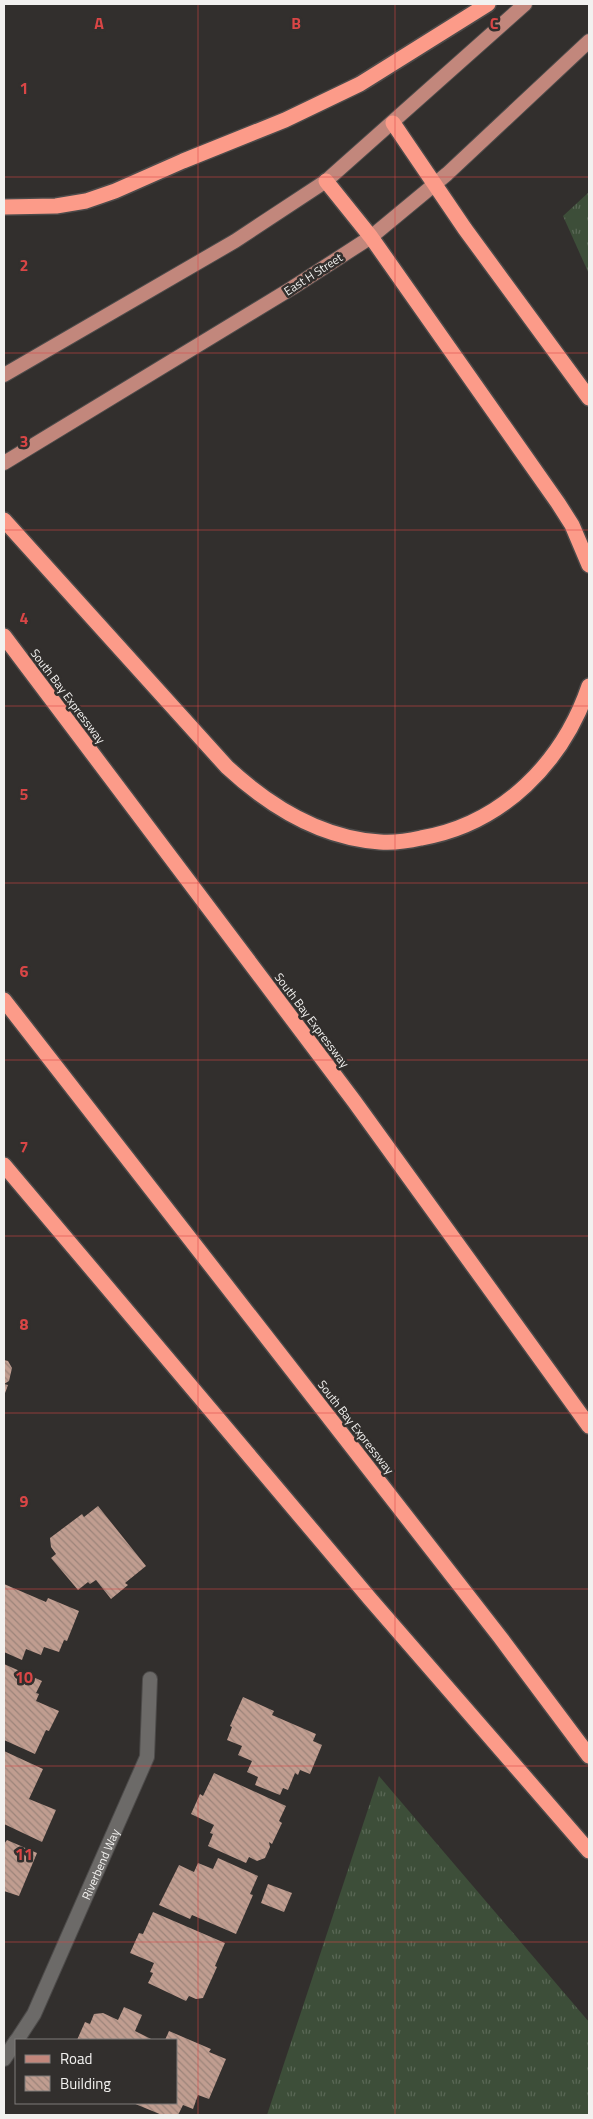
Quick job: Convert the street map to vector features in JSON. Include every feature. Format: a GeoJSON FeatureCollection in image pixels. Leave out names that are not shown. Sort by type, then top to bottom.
{"type":"FeatureCollection","features":[{"type":"Feature","properties":{"kind":"highway"},"geometry":{"type":"LineString","coordinates":[[4,207],[56,206],[93,198],[115,191],[183,160],[285,120],[360,84],[488,4]]}},
{"type":"Feature","properties":{"kind":"highway"},"geometry":{"type":"LineString","coordinates":[[393,123],[473,240],[589,398]]}},
{"type":"Feature","properties":{"kind":"highway"},"geometry":{"type":"LineString","coordinates":[[326,181],[371,236],[558,503],[572,525],[589,565]]}},
{"type":"Feature","properties":{"kind":"highway"},"geometry":{"type":"LineString","coordinates":[[4,520],[227,767],[248,787],[272,804],[297,818],[324,829],[352,837],[380,842],[433,836],[483,817],[505,804],[544,768],[560,747],[584,702],[589,686]]}},
{"type":"Feature","properties":{"kind":"highway","name":"South Bay Expressway"},"geometry":{"type":"LineString","coordinates":[[4,636],[354,1100],[589,1426]]}},
{"type":"Feature","properties":{"kind":"highway","name":"South Bay Expressway"},"geometry":{"type":"LineString","coordinates":[[4,1000],[500,1637],[589,1756]]}},
{"type":"Feature","properties":{"kind":"highway"},"geometry":{"type":"LineString","coordinates":[[4,1165],[371,1600],[589,1851]]}},
{"type":"Feature","properties":{"kind":"main road"},"geometry":{"type":"LineString","coordinates":[[4,376],[235,241],[326,181],[525,4]]}},
{"type":"Feature","properties":{"kind":"main road","name":"East H Street"},"geometry":{"type":"LineString","coordinates":[[4,463],[292,288],[371,236],[434,184],[589,41]]}},
{"type":"Feature","properties":{"kind":"street","name":"Riverbend Way"},"geometry":{"type":"LineString","coordinates":[[17,2039],[34,2014],[147,1757],[150,1679]]}},
{"type":"Feature","properties":{"kind":"street","name":"Riverbend Way"},"geometry":{"type":"LineString","coordinates":[[4,2059],[15,2042]]}},
{"type":"Feature","properties":{"kind":"green space"},"geometry":{"type":"Polygon","coordinates":[[[589,192],[589,274],[563,216],[589,192]]]}},
{"type":"Feature","properties":{"kind":"green space"},"geometry":{"type":"Polygon","coordinates":[[[379,1776],[589,2022],[589,2115],[267,2115],[379,1776]]]}},
{"type":"Feature","properties":{"kind":"building"},"geometry":{"type":"Polygon","coordinates":[[[4,1360],[8,1361],[12,1368],[9,1381],[4,1384],[4,1360]]]}},
{"type":"Feature","properties":{"kind":"building"},"geometry":{"type":"Polygon","coordinates":[[[4,1384],[8,1385],[4,1396],[4,1384]]]}},
{"type":"Feature","properties":{"kind":"building"},"geometry":{"type":"Polygon","coordinates":[[[98,1506],[146,1566],[125,1583],[128,1585],[111,1599],[96,1580],[90,1584],[88,1582],[78,1590],[51,1558],[56,1554],[51,1547],[50,1538],[82,1514],[84,1517],[98,1506]]]}},
{"type":"Feature","properties":{"kind":"building"},"geometry":{"type":"Polygon","coordinates":[[[4,1584],[46,1602],[48,1598],[79,1611],[67,1641],[64,1640],[59,1652],[44,1647],[41,1655],[26,1649],[22,1660],[4,1652],[4,1584]]]}},
{"type":"Feature","properties":{"kind":"building"},"geometry":{"type":"Polygon","coordinates":[[[4,1664],[42,1681],[36,1693],[39,1694],[36,1701],[59,1711],[49,1731],[46,1730],[35,1754],[4,1740],[4,1664]]]}},
{"type":"Feature","properties":{"kind":"building"},"geometry":{"type":"Polygon","coordinates":[[[243,1697],[274,1711],[272,1715],[316,1734],[313,1741],[322,1745],[310,1774],[300,1770],[298,1775],[295,1773],[288,1790],[283,1788],[280,1795],[255,1785],[258,1777],[247,1772],[252,1761],[238,1755],[242,1746],[227,1740],[232,1727],[230,1726],[243,1697]]]}},
{"type":"Feature","properties":{"kind":"building"},"geometry":{"type":"Polygon","coordinates":[[[4,1751],[43,1769],[29,1799],[56,1810],[42,1842],[4,1824],[4,1751]]]}},
{"type":"Feature","properties":{"kind":"building"},"geometry":{"type":"Polygon","coordinates":[[[214,1773],[286,1806],[279,1821],[282,1823],[272,1844],[269,1842],[270,1847],[265,1858],[257,1861],[249,1857],[246,1863],[208,1846],[213,1834],[210,1833],[214,1825],[191,1814],[200,1794],[203,1796],[214,1773]]]}},
{"type":"Feature","properties":{"kind":"building"},"geometry":{"type":"Polygon","coordinates":[[[7,1840],[37,1853],[19,1896],[4,1891],[4,1844],[7,1840]]]}},
{"type":"Feature","properties":{"kind":"building"},"geometry":{"type":"Polygon","coordinates":[[[218,1858],[258,1876],[250,1894],[253,1895],[236,1934],[192,1915],[190,1919],[159,1905],[179,1865],[194,1872],[198,1863],[213,1869],[218,1858]]]}},
{"type":"Feature","properties":{"kind":"building"},"geometry":{"type":"Polygon","coordinates":[[[268,1884],[292,1893],[284,1912],[261,1903],[268,1884]]]}},
{"type":"Feature","properties":{"kind":"building"},"geometry":{"type":"Polygon","coordinates":[[[153,1912],[225,1943],[203,1998],[196,1999],[189,1996],[186,2001],[148,1983],[153,1973],[150,1972],[154,1963],[130,1953],[139,1933],[143,1934],[153,1912]]]}},
{"type":"Feature","properties":{"kind":"building"},"geometry":{"type":"Polygon","coordinates":[[[124,2007],[142,2015],[135,2031],[151,2039],[77,2039],[85,2022],[90,2024],[94,2014],[103,2013],[118,2020],[124,2007]]]}},
{"type":"Feature","properties":{"kind":"building"},"geometry":{"type":"Polygon","coordinates":[[[169,2031],[211,2049],[209,2052],[226,2059],[209,2099],[198,2095],[193,2109],[183,2105],[178,2115],[162,2115],[135,2104],[178,2104],[178,2039],[165,2039],[169,2031]]]}}]}
